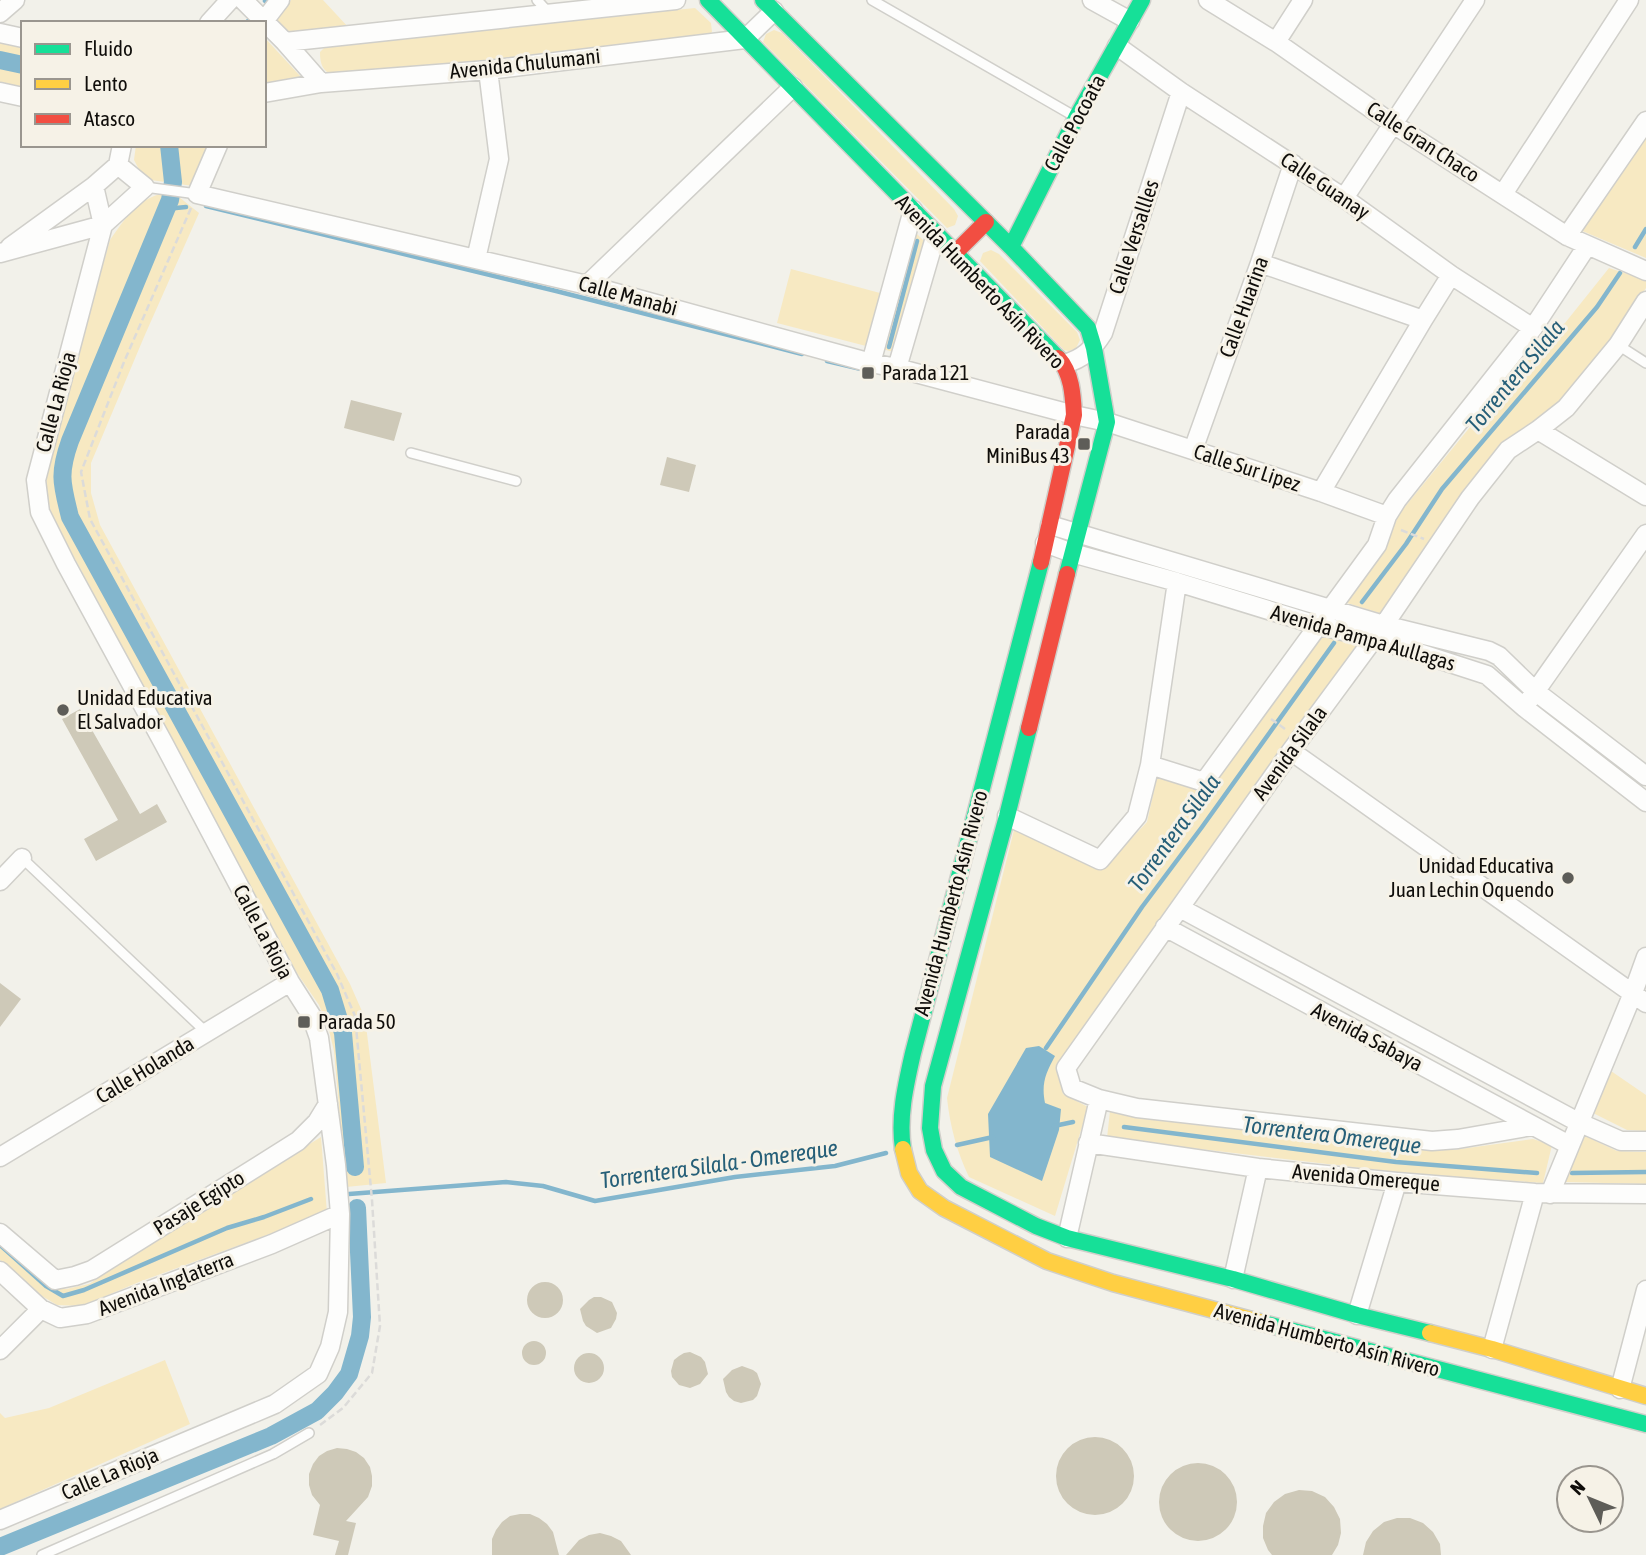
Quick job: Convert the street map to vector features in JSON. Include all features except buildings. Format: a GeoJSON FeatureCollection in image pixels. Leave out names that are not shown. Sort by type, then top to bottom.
{"type":"FeatureCollection","features":[{"type":"Feature","properties":{"kind":"street"},"geometry":{"type":"LineString","coordinates":[[0,13],[15,0]]}},
{"type":"Feature","properties":{"kind":"street"},"geometry":{"type":"LineString","coordinates":[[211,21],[230,0]]}},
{"type":"Feature","properties":{"kind":"street"},"geometry":{"type":"LineString","coordinates":[[243,0],[264,21],[280,0]]}},
{"type":"Feature","properties":{"kind":"street"},"geometry":{"type":"LineString","coordinates":[[285,42],[543,6],[676,0]]}},
{"type":"Feature","properties":{"kind":"street","name":"Avenida Humberto Asín Rivero"},"geometry":{"type":"LineString","coordinates":[[708,0],[1064,364],[1073,391],[1074,415],[1050,525],[912,1053],[905,1090],[902,1146],[909,1173],[920,1191],[944,1209],[1047,1261],[1114,1283],[1646,1424]]}},
{"type":"Feature","properties":{"kind":"street"},"geometry":{"type":"LineString","coordinates":[[1092,0],[1130,21]]}},
{"type":"Feature","properties":{"kind":"street","name":"Calle Pocoata"},"geometry":{"type":"LineString","coordinates":[[1011,247],[1076,118],[1142,0]]}},
{"type":"Feature","properties":{"kind":"street","name":"Calle Gran Chaco"},"geometry":{"type":"LineString","coordinates":[[1208,0],[1276,42],[1392,124],[1567,236],[1646,271]]}},
{"type":"Feature","properties":{"kind":"street"},"geometry":{"type":"LineString","coordinates":[[1276,42],[1303,0]]}},
{"type":"Feature","properties":{"kind":"street"},"geometry":{"type":"LineString","coordinates":[[1344,198],[1475,0]]}},
{"type":"Feature","properties":{"kind":"street"},"geometry":{"type":"LineString","coordinates":[[1503,194],[1629,0]]}},
{"type":"Feature","properties":{"kind":"street"},"geometry":{"type":"LineString","coordinates":[[745,40],[769,6]]}},
{"type":"Feature","properties":{"kind":"street","name":"Avenida Humberto Asín Rivero"},"geometry":{"type":"LineString","coordinates":[[769,6],[1011,247],[1088,328],[1107,422],[1007,816],[933,1086],[930,1128],[934,1150],[944,1171],[961,1187],[1036,1226],[1067,1237],[1492,1349],[1646,1396]]}},
{"type":"Feature","properties":{"kind":"street"},"geometry":{"type":"LineString","coordinates":[[266,23],[321,83]]}},
{"type":"Feature","properties":{"kind":"street"},"geometry":{"type":"LineString","coordinates":[[0,33],[21,38]]}},
{"type":"Feature","properties":{"kind":"street","name":"Avenida Chulumani"},"geometry":{"type":"LineString","coordinates":[[266,93],[321,83],[488,70],[745,40]]}},
{"type":"Feature","properties":{"kind":"street","name":"Calle Guanay"},"geometry":{"type":"LineString","coordinates":[[1116,46],[1533,328]]}},
{"type":"Feature","properties":{"kind":"street"},"geometry":{"type":"LineString","coordinates":[[476,259],[499,159],[488,70]]}},
{"type":"Feature","properties":{"kind":"street"},"geometry":{"type":"LineString","coordinates":[[587,285],[793,87]]}},
{"type":"Feature","properties":{"kind":"street"},"geometry":{"type":"LineString","coordinates":[[0,92],[21,97]]}},
{"type":"Feature","properties":{"kind":"street","name":"Calle Versallles"},"geometry":{"type":"LineString","coordinates":[[1094,348],[1103,333],[1181,92]]}},
{"type":"Feature","properties":{"kind":"street"},"geometry":{"type":"LineString","coordinates":[[1567,236],[1646,121]]}},
{"type":"Feature","properties":{"kind":"street"},"geometry":{"type":"LineString","coordinates":[[1,253],[94,186],[118,165],[122,147]]}},
{"type":"Feature","properties":{"kind":"street"},"geometry":{"type":"LineString","coordinates":[[189,193],[217,147]]}},
{"type":"Feature","properties":{"kind":"street","name":"Calle Huarina"},"geometry":{"type":"LineString","coordinates":[[1193,450],[1293,164]]}},
{"type":"Feature","properties":{"kind":"street"},"geometry":{"type":"LineString","coordinates":[[1,253],[103,225],[145,187],[118,165]]}},
{"type":"Feature","properties":{"kind":"street","name":"Calle La Rioja"},"geometry":{"type":"LineString","coordinates":[[0,1520],[275,1404],[318,1374],[330,1347],[338,1312],[340,1214],[336,1166],[319,1038],[312,1016],[289,982],[40,512],[36,480],[103,225],[94,186]]}},
{"type":"Feature","properties":{"kind":"street","name":"Calle Manabi"},"geometry":{"type":"LineString","coordinates":[[189,193],[587,285],[871,363],[1107,422]]}},
{"type":"Feature","properties":{"kind":"street"},"geometry":{"type":"LineString","coordinates":[[871,363],[913,210]]}},
{"type":"Feature","properties":{"kind":"street"},"geometry":{"type":"LineString","coordinates":[[955,253],[986,222]]}},
{"type":"Feature","properties":{"kind":"street"},"geometry":{"type":"LineString","coordinates":[[897,368],[936,234]]}},
{"type":"Feature","properties":{"kind":"street"},"geometry":{"type":"LineString","coordinates":[[1150,765],[1204,782],[1377,545],[1387,516],[1406,489],[1533,328],[1587,246]]}},
{"type":"Feature","properties":{"kind":"street"},"geometry":{"type":"LineString","coordinates":[[1260,263],[1423,320]]}},
{"type":"Feature","properties":{"kind":"street"},"geometry":{"type":"LineString","coordinates":[[1321,492],[1451,275]]}},
{"type":"Feature","properties":{"kind":"street","name":"Avenida Silala"},"geometry":{"type":"LineString","coordinates":[[1099,1099],[1072,1088],[1066,1068],[1470,499],[1508,450],[1566,408],[1618,345],[1646,301]]}},
{"type":"Feature","properties":{"kind":"street"},"geometry":{"type":"LineString","coordinates":[[1064,364],[1075,361],[1094,348]]}},
{"type":"Feature","properties":{"kind":"street","name":"Calle Sur Lipez"},"geometry":{"type":"LineString","coordinates":[[1107,422],[1387,516]]}},
{"type":"Feature","properties":{"kind":"street"},"geometry":{"type":"LineString","coordinates":[[1538,430],[1646,496]]}},
{"type":"Feature","properties":{"kind":"street","name":"Avenida Pampa Aullagas"},"geometry":{"type":"LineString","coordinates":[[1050,525],[1331,609],[1378,632],[1487,675],[1646,802]]}},
{"type":"Feature","properties":{"kind":"street"},"geometry":{"type":"LineString","coordinates":[[1525,708],[1646,534]]}},
{"type":"Feature","properties":{"kind":"street","name":"Avenida Pampa Aullagas"},"geometry":{"type":"LineString","coordinates":[[1045,543],[1317,625],[1378,632],[1489,651],[1499,656],[1535,691],[1646,776]]}},
{"type":"Feature","properties":{"kind":"street"},"geometry":{"type":"LineString","coordinates":[[1007,816],[1100,860],[1137,816],[1150,765],[1177,582]]}},
{"type":"Feature","properties":{"kind":"street"},"geometry":{"type":"LineString","coordinates":[[1291,751],[1639,998]]}},
{"type":"Feature","properties":{"kind":"street"},"geometry":{"type":"LineString","coordinates":[[0,881],[22,858]]}},
{"type":"Feature","properties":{"kind":"street","name":"Avenida Sabaya"},"geometry":{"type":"LineString","coordinates":[[1180,908],[1578,1122]]}},
{"type":"Feature","properties":{"kind":"street","name":"Avenida Sabaya"},"geometry":{"type":"LineString","coordinates":[[1165,927],[1569,1145]]}},
{"type":"Feature","properties":{"kind":"street"},"geometry":{"type":"LineString","coordinates":[[1492,1349],[1542,1194],[1569,1145],[1639,998],[1646,957]]}},
{"type":"Feature","properties":{"kind":"street","name":"Calle Holanda"},"geometry":{"type":"LineString","coordinates":[[0,1157],[289,982]]}},
{"type":"Feature","properties":{"kind":"street"},"geometry":{"type":"LineString","coordinates":[[912,1053],[942,1058]]}},
{"type":"Feature","properties":{"kind":"street"},"geometry":{"type":"LineString","coordinates":[[1067,1237],[1099,1099]]}},
{"type":"Feature","properties":{"kind":"street","name":"Avenida Omereque"},"geometry":{"type":"LineString","coordinates":[[1099,1099],[1137,1108],[1432,1141],[1532,1126]]}},
{"type":"Feature","properties":{"kind":"street","name":"Pasaje Egipto"},"geometry":{"type":"LineString","coordinates":[[0,1233],[55,1280],[92,1270],[298,1141],[317,1122],[328,1104]]}},
{"type":"Feature","properties":{"kind":"street"},"geometry":{"type":"LineString","coordinates":[[1578,1122],[1621,1141],[1646,1142]]}},
{"type":"Feature","properties":{"kind":"street","name":"Avenida Omereque"},"geometry":{"type":"LineString","coordinates":[[1088,1143],[1258,1168],[1397,1182],[1542,1194],[1646,1194]]}},
{"type":"Feature","properties":{"kind":"street"},"geometry":{"type":"LineString","coordinates":[[1233,1279],[1258,1168]]}},
{"type":"Feature","properties":{"kind":"street"},"geometry":{"type":"LineString","coordinates":[[1357,1315],[1397,1182]]}},
{"type":"Feature","properties":{"kind":"street","name":"Avenida Inglaterra"},"geometry":{"type":"LineString","coordinates":[[41,1309],[60,1318],[87,1314],[272,1244],[340,1214]]}},
{"type":"Feature","properties":{"kind":"street"},"geometry":{"type":"LineString","coordinates":[[0,1271],[41,1309],[0,1350]]}},
{"type":"Feature","properties":{"kind":"street"},"geometry":{"type":"LineString","coordinates":[[1620,1389],[1646,1290]]}},
{"type":"Feature","properties":{"kind":"lane"},"geometry":{"type":"LineString","coordinates":[[872,0],[1076,118]]}},
{"type":"Feature","properties":{"kind":"lane","name":"Calle Manabi"},"geometry":{"type":"LineString","coordinates":[[145,187],[189,193]]}},
{"type":"Feature","properties":{"kind":"lane"},"geometry":{"type":"LineString","coordinates":[[1618,345],[1646,363]]}},
{"type":"Feature","properties":{"kind":"lane"},"geometry":{"type":"LineString","coordinates":[[411,453],[516,481]]}},
{"type":"Feature","properties":{"kind":"lane"},"geometry":{"type":"LineString","coordinates":[[22,858],[207,1033]]}},
{"type":"Feature","properties":{"kind":"lane"},"geometry":{"type":"LineString","coordinates":[[42,1555],[273,1454],[309,1433]]}},
{"type":"Feature","properties":{"kind":"path","name":"Calle La Rioja"},"geometry":{"type":"LineString","coordinates":[[189,193],[81,472],[90,519],[337,974],[355,1016],[372,1200],[380,1326],[372,1373],[343,1408],[309,1433]]}},
{"type":"Feature","properties":{"kind":"path"},"geometry":{"type":"LineString","coordinates":[[1407,532],[1418,536]]}},
{"type":"Feature","properties":{"kind":"path"},"geometry":{"type":"LineString","coordinates":[[1270,719],[1283,728]]}},
{"type":"Feature","properties":{"kind":"shaded area"},"geometry":{"type":"Polygon","coordinates":[[[291,0],[323,0],[349,28],[304,33],[283,30],[276,22],[291,0]]]}},
{"type":"Feature","properties":{"kind":"shaded area"},"geometry":{"type":"Polygon","coordinates":[[[695,8],[711,23],[712,32],[704,39],[336,77],[323,68],[321,61],[320,52],[330,45],[695,8]]]}},
{"type":"Feature","properties":{"kind":"shaded area"},"geometry":{"type":"Polygon","coordinates":[[[774,30],[782,33],[954,209],[958,216],[955,225],[947,228],[763,42],[766,34],[774,30]]]}},
{"type":"Feature","properties":{"kind":"shaded area"},"geometry":{"type":"Polygon","coordinates":[[[266,39],[302,78],[266,85],[266,39]]]}},
{"type":"Feature","properties":{"kind":"shaded area"},"geometry":{"type":"Polygon","coordinates":[[[0,41],[21,46],[21,87],[0,82],[0,41]]]}},
{"type":"Feature","properties":{"kind":"shaded area"},"geometry":{"type":"Polygon","coordinates":[[[1646,135],[1646,258],[1580,230],[1646,135]]]}},
{"type":"Feature","properties":{"kind":"shaded area"},"geometry":{"type":"Polygon","coordinates":[[[136,147],[209,147],[193,186],[144,179],[134,160],[136,147]]]}},
{"type":"Feature","properties":{"kind":"shaded area"},"geometry":{"type":"Polygon","coordinates":[[[163,193],[179,197],[199,213],[91,463],[91,493],[100,525],[350,984],[365,1018],[386,1183],[346,1187],[334,1051],[319,1005],[297,973],[51,514],[46,488],[47,463],[110,240],[138,205],[163,193]]]}},
{"type":"Feature","properties":{"kind":"shaded area"},"geometry":{"type":"Polygon","coordinates":[[[915,232],[925,242],[894,352],[882,349],[915,232]]]}},
{"type":"Feature","properties":{"kind":"shaded area"},"geometry":{"type":"Polygon","coordinates":[[[991,250],[999,254],[1077,332],[1080,340],[1076,348],[1064,350],[980,261],[983,253],[991,250]]]}},
{"type":"Feature","properties":{"kind":"shaded area"},"geometry":{"type":"Polygon","coordinates":[[[1609,268],[1646,280],[1646,288],[1613,340],[1561,403],[1506,446],[1385,615],[1347,603],[1385,547],[1399,514],[1542,339],[1565,323],[1609,268]]]}},
{"type":"Feature","properties":{"kind":"shaded area"},"geometry":{"type":"Polygon","coordinates":[[[791,269],[880,293],[866,346],[777,323],[791,269]]]}},
{"type":"Feature","properties":{"kind":"shaded area"},"geometry":{"type":"Polygon","coordinates":[[[1323,633],[1358,643],[1057,1064],[1063,1094],[1088,1107],[1055,1216],[969,1177],[955,1139],[947,1098],[1014,830],[1103,869],[1147,822],[1157,777],[1206,793],[1323,633]]]}},
{"type":"Feature","properties":{"kind":"shaded area"},"geometry":{"type":"Polygon","coordinates":[[[1611,1071],[1646,1095],[1646,1131],[1627,1130],[1593,1113],[1611,1071]]]}},
{"type":"Feature","properties":{"kind":"shaded area"},"geometry":{"type":"Polygon","coordinates":[[[1110,1111],[1453,1150],[1533,1139],[1552,1145],[1543,1183],[1404,1173],[1107,1138],[1110,1111]]]}},
{"type":"Feature","properties":{"kind":"shaded area"},"geometry":{"type":"Polygon","coordinates":[[[1585,1136],[1617,1151],[1646,1152],[1646,1184],[1565,1182],[1585,1136]]]}},
{"type":"Feature","properties":{"kind":"shaded area"},"geometry":{"type":"Polygon","coordinates":[[[321,1137],[327,1213],[139,1282],[82,1306],[57,1305],[42,1296],[0,1260],[0,1238],[52,1283],[66,1289],[89,1284],[173,1228],[321,1137]]]}},
{"type":"Feature","properties":{"kind":"shaded area"},"geometry":{"type":"Polygon","coordinates":[[[165,1360],[190,1424],[0,1509],[0,1413],[5,1418],[49,1408],[165,1360]]]}},
{"type":"Feature","properties":{"kind":"water"},"geometry":{"type":"Polygon","coordinates":[[[1039,1046],[1055,1056],[1045,1078],[1045,1103],[1061,1109],[1059,1130],[1042,1181],[990,1157],[988,1114],[1026,1048],[1039,1046]]]}},
{"type":"Feature","properties":{"kind":"waterway"},"geometry":{"type":"LineString","coordinates":[[0,60],[21,65]]}},
{"type":"Feature","properties":{"kind":"waterway"},"geometry":{"type":"LineString","coordinates":[[169,147],[173,182],[170,200],[70,441],[64,463],[63,487],[70,517],[330,990],[343,1033],[355,1167]]}},
{"type":"Feature","properties":{"kind":"waterway"},"geometry":{"type":"LineString","coordinates":[[206,206],[802,354]]}},
{"type":"Feature","properties":{"kind":"waterway"},"geometry":{"type":"LineString","coordinates":[[166,209],[186,207]]}},
{"type":"Feature","properties":{"kind":"waterway","name":"Torrentera Silala"},"geometry":{"type":"LineString","coordinates":[[1635,247],[1646,229]]}},
{"type":"Feature","properties":{"kind":"waterway"},"geometry":{"type":"LineString","coordinates":[[889,347],[917,241]]}},
{"type":"Feature","properties":{"kind":"waterway","name":"Torrentera Silala"},"geometry":{"type":"LineString","coordinates":[[1362,602],[1406,544],[1442,489],[1597,307],[1620,273]]}},
{"type":"Feature","properties":{"kind":"waterway"},"geometry":{"type":"LineString","coordinates":[[827,361],[861,369]]}},
{"type":"Feature","properties":{"kind":"waterway","name":"Torrentera Silala"},"geometry":{"type":"LineString","coordinates":[[1046,1048],[1142,907],[1334,643]]}},
{"type":"Feature","properties":{"kind":"waterway","name":"Torrentera Omereque"},"geometry":{"type":"LineString","coordinates":[[1054,1126],[1073,1122]]}},
{"type":"Feature","properties":{"kind":"waterway","name":"Torrentera Omereque"},"geometry":{"type":"LineString","coordinates":[[1124,1127],[1396,1162],[1537,1173]]}},
{"type":"Feature","properties":{"kind":"waterway","name":"Torrentera Silala - Omereque"},"geometry":{"type":"LineString","coordinates":[[957,1145],[993,1137]]}},
{"type":"Feature","properties":{"kind":"waterway","name":"Torrentera Silala - Omereque"},"geometry":{"type":"LineString","coordinates":[[349,1194],[506,1182],[543,1186],[595,1201],[735,1177],[835,1166],[886,1153]]}},
{"type":"Feature","properties":{"kind":"waterway","name":"Torrentera Omereque"},"geometry":{"type":"LineString","coordinates":[[1572,1173],[1646,1172]]}},
{"type":"Feature","properties":{"kind":"waterway","name":"Torrentera Silala - Omereque"},"geometry":{"type":"LineString","coordinates":[[0,1245],[46,1286],[63,1296],[84,1290],[227,1228],[311,1199]]}},
{"type":"Feature","properties":{"kind":"waterway"},"geometry":{"type":"LineString","coordinates":[[0,1547],[271,1436],[317,1411],[349,1374],[360,1336],[362,1317],[357,1208]]}},
{"type":"Feature","properties":{"kind":"traffic: fast"},"geometry":{"type":"LineString","coordinates":[[708,0],[1058,358]]}},
{"type":"Feature","properties":{"kind":"traffic: fast"},"geometry":{"type":"LineString","coordinates":[[763,0],[1011,247],[1088,328],[1107,422],[1067,574]]}},
{"type":"Feature","properties":{"kind":"traffic: fast"},"geometry":{"type":"LineString","coordinates":[[1011,247],[1076,118],[1142,0]]}},
{"type":"Feature","properties":{"kind":"traffic: fast"},"geometry":{"type":"LineString","coordinates":[[903,1149],[902,1113],[913,1053],[1041,562]]}},
{"type":"Feature","properties":{"kind":"traffic: fast"},"geometry":{"type":"LineString","coordinates":[[1029,728],[933,1086],[930,1128],[934,1150],[944,1171],[961,1187],[1036,1226],[1067,1238],[1233,1279],[1430,1333]]}},
{"type":"Feature","properties":{"kind":"traffic: fast"},"geometry":{"type":"LineString","coordinates":[[1263,1323],[1646,1424]]}},
{"type":"Feature","properties":{"kind":"traffic: slow"},"geometry":{"type":"LineString","coordinates":[[903,1149],[909,1173],[920,1191],[944,1208],[1047,1261],[1113,1283],[1263,1323]]}},
{"type":"Feature","properties":{"kind":"traffic: slow"},"geometry":{"type":"LineString","coordinates":[[1430,1333],[1646,1396]]}},
{"type":"Feature","properties":{"kind":"traffic: jam"},"geometry":{"type":"LineString","coordinates":[[955,253],[986,222]]}},
{"type":"Feature","properties":{"kind":"traffic: jam"},"geometry":{"type":"LineString","coordinates":[[1041,562],[1074,415],[1069,378],[1058,358]]}},
{"type":"Feature","properties":{"kind":"traffic: jam"},"geometry":{"type":"LineString","coordinates":[[1029,728],[1067,574]]}},
{"type":"Feature","properties":{"kind":"place","name":"Parada 121"},"geometry":{"type":"Point","coordinates":[868,373]}},
{"type":"Feature","properties":{"kind":"place","name":"Parada MiniBus 43"},"geometry":{"type":"Point","coordinates":[1084,444]}},
{"type":"Feature","properties":{"kind":"place","name":"Unidad Educativa El Salvador"},"geometry":{"type":"Point","coordinates":[63,710]}},
{"type":"Feature","properties":{"kind":"place","name":"Unidad Educativa Juan Lechin Oquendo"},"geometry":{"type":"Point","coordinates":[1568,878]}},
{"type":"Feature","properties":{"kind":"place","name":"Parada 50"},"geometry":{"type":"Point","coordinates":[304,1022]}}]}
